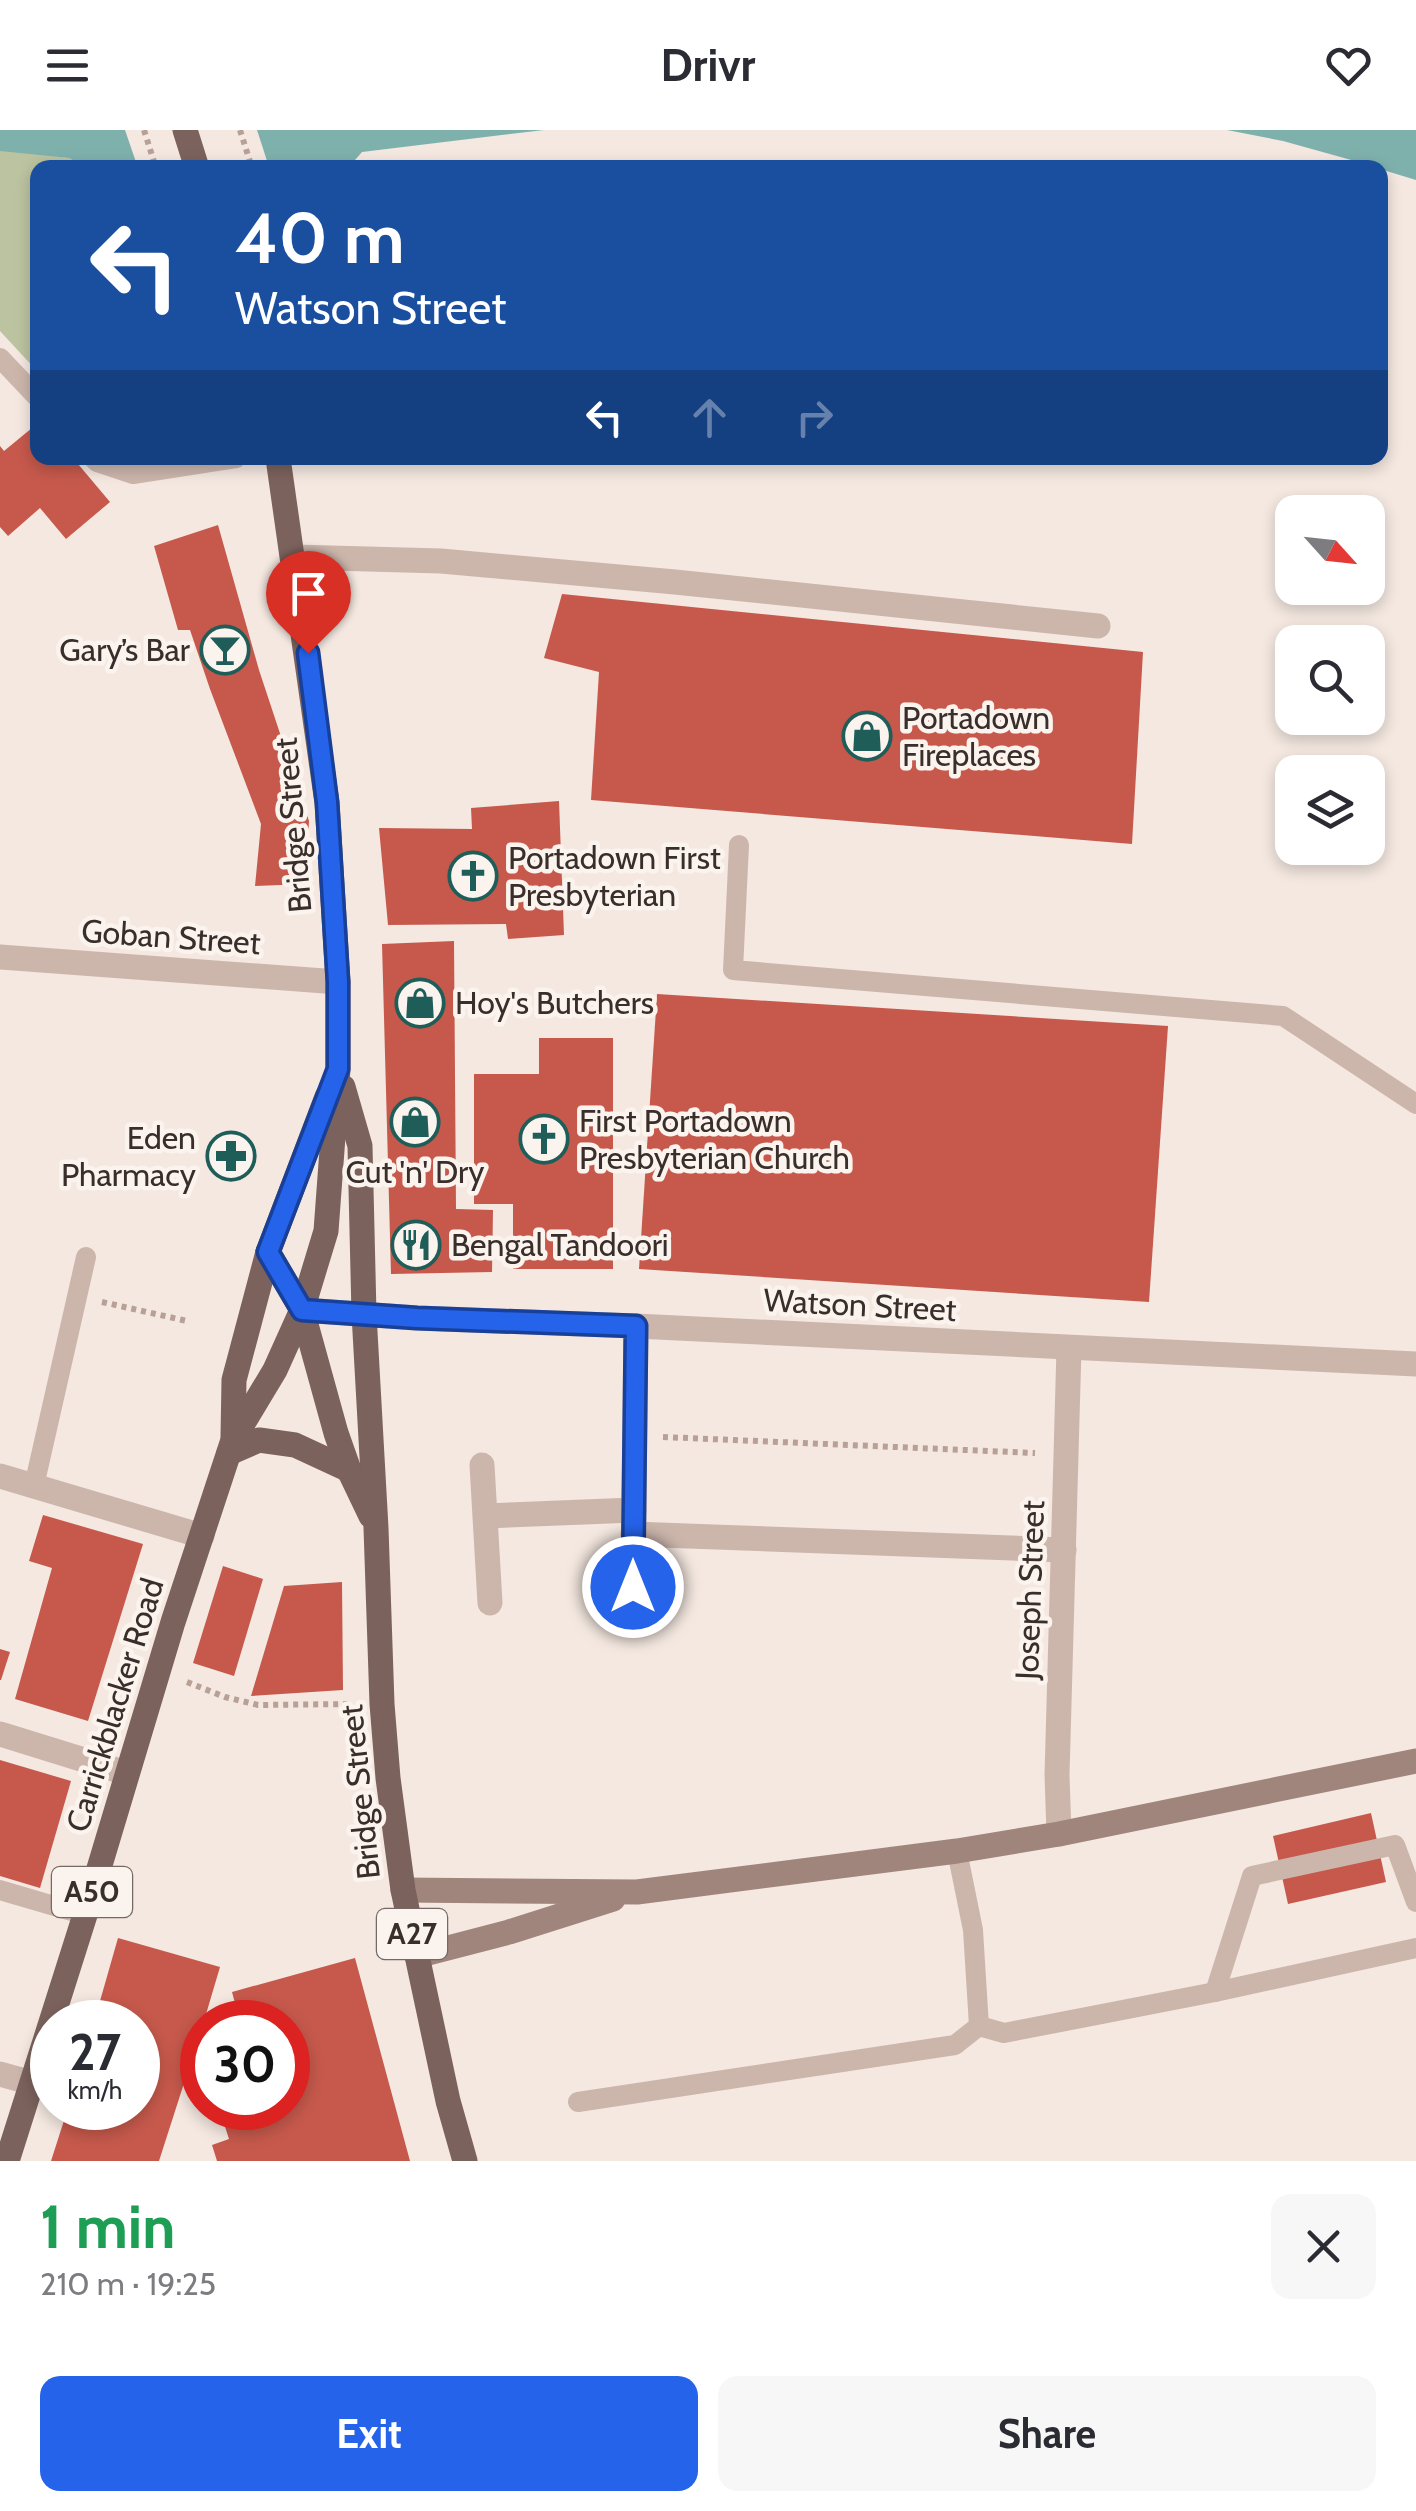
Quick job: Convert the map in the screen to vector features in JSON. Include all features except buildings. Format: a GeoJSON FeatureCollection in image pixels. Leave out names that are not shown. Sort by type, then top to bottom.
{"type":"FeatureCollection","features":[{"type":"Feature","properties":{"kind":"main road"},"geometry":{"type":"LineString","coordinates":[[185,130],[194,160]]}},
{"type":"Feature","properties":{"kind":"main road","name":"Bridge Street"},"geometry":{"type":"LineString","coordinates":[[279,465],[327,802],[338,982],[338,1069],[326,1231],[302,1310]]}},
{"type":"Feature","properties":{"kind":"main road","name":"Bridge Street"},"geometry":{"type":"LineString","coordinates":[[338,1069],[268,1252],[302,1310],[349,1470],[376,1528]]}},
{"type":"Feature","properties":{"kind":"main road","name":"Bridge Street"},"geometry":{"type":"LineString","coordinates":[[338,1069],[360,1146],[364,1314],[388,1778],[403,1890],[448,2101],[465,2161]]}},
{"type":"Feature","properties":{"kind":"main road","name":"Carrickblacker Road"},"geometry":{"type":"LineString","coordinates":[[231,1447],[234,1380],[268,1252]]}},
{"type":"Feature","properties":{"kind":"main road","name":"Carrickblacker Road"},"geometry":{"type":"LineString","coordinates":[[58,2000],[231,1447],[275,1370],[302,1310]]}},
{"type":"Feature","properties":{"kind":"main road"},"geometry":{"type":"LineString","coordinates":[[231,1447],[260,1440],[295,1445],[349,1470]]}},
{"type":"Feature","properties":{"kind":"main road","name":"Carrickblacker Road"},"geometry":{"type":"LineString","coordinates":[[8,2161],[30,2090]]}},
{"type":"Feature","properties":{"kind":"street"},"geometry":{"type":"LineString","coordinates":[[294,557],[440,561],[1098,626]]}},
{"type":"Feature","properties":{"kind":"street","name":"Goban Street"},"geometry":{"type":"LineString","coordinates":[[0,957],[338,982]]}},
{"type":"Feature","properties":{"kind":"street","name":"Watson Street"},"geometry":{"type":"LineString","coordinates":[[302,1310],[1416,1364]]}},
{"type":"Feature","properties":{"kind":"street"},"geometry":{"type":"LineString","coordinates":[[633,1587],[636,1326]]}},
{"type":"Feature","properties":{"kind":"street","name":"Joseph Street"},"geometry":{"type":"LineString","coordinates":[[1059,1834],[1057,1775],[1070,1348]]}},
{"type":"Feature","properties":{"kind":"street"},"geometry":{"type":"LineString","coordinates":[[482,1465],[490,1603]]}},
{"type":"Feature","properties":{"kind":"street"},"geometry":{"type":"LineString","coordinates":[[0,1476],[202,1536]]}},
{"type":"Feature","properties":{"kind":"street"},"geometry":{"type":"LineString","coordinates":[[486,1516],[1064,1550]]}},
{"type":"Feature","properties":{"kind":"street"},"geometry":{"type":"LineString","coordinates":[[0,1734],[126,1773]]}},
{"type":"Feature","properties":{"kind":"street"},"geometry":{"type":"LineString","coordinates":[[403,1890],[637,1892],[1059,1834],[1416,1761]]}},
{"type":"Feature","properties":{"kind":"street"},"geometry":{"type":"LineString","coordinates":[[417,1956],[637,1892]]}},
{"type":"Feature","properties":{"kind":"street"},"geometry":{"type":"LineString","coordinates":[[0,2074],[30,2082]]}},
{"type":"Feature","properties":{"kind":"lane"},"geometry":{"type":"LineString","coordinates":[[0,358],[30,390]]}},
{"type":"Feature","properties":{"kind":"lane"},"geometry":{"type":"LineString","coordinates":[[106,465],[133,474],[191,465]]}},
{"type":"Feature","properties":{"kind":"lane"},"geometry":{"type":"LineString","coordinates":[[739,845],[734,970],[1283,1016],[1416,1104]]}},
{"type":"Feature","properties":{"kind":"lane"},"geometry":{"type":"LineString","coordinates":[[34,1486],[86,1256]]}},
{"type":"Feature","properties":{"kind":"lane"},"geometry":{"type":"LineString","coordinates":[[1215,1992],[1252,1876],[1394,1846],[1416,1902]]}},
{"type":"Feature","properties":{"kind":"lane"},"geometry":{"type":"LineString","coordinates":[[957,1851],[973,1930],[979,2026]]}},
{"type":"Feature","properties":{"kind":"lane"},"geometry":{"type":"LineString","coordinates":[[0,1890],[85,1915]]}},
{"type":"Feature","properties":{"kind":"lane"},"geometry":{"type":"LineString","coordinates":[[979,2026],[1004,2033],[1416,1948]]}},
{"type":"Feature","properties":{"kind":"lane"},"geometry":{"type":"LineString","coordinates":[[578,2102],[955,2045],[979,2026]]}},
{"type":"Feature","properties":{"kind":"path"},"geometry":{"type":"LineString","coordinates":[[144,130],[153,160]]}},
{"type":"Feature","properties":{"kind":"path"},"geometry":{"type":"LineString","coordinates":[[240,130],[249,160]]}},
{"type":"Feature","properties":{"kind":"path"},"geometry":{"type":"LineString","coordinates":[[76,1296],[188,1321]]}},
{"type":"Feature","properties":{"kind":"path"},"geometry":{"type":"LineString","coordinates":[[634,1436],[1067,1454]]}},
{"type":"Feature","properties":{"kind":"path"},"geometry":{"type":"LineString","coordinates":[[158,1672],[258,1705],[382,1704]]}},
{"type":"Feature","properties":{"kind":"green space"},"geometry":{"type":"Polygon","coordinates":[[[0,151],[72,160],[30,160],[30,363],[0,331],[0,151]]]}},
{"type":"Feature","properties":{"kind":"water"},"geometry":{"type":"Polygon","coordinates":[[[0,130],[544,130],[362,152],[355,160],[72,160],[0,151],[0,130]]]}},
{"type":"Feature","properties":{"kind":"water"},"geometry":{"type":"Polygon","coordinates":[[[1227,130],[1416,130],[1416,180],[1388,171],[1388,160],[1351,160],[1227,130]]]}},
{"type":"Feature","properties":{"kind":"pier"},"geometry":{"type":"Polygon","coordinates":[[[125,130],[257,130],[267,160],[135,160],[125,130]]]}},
{"type":"Feature","properties":{"kind":"place","name":"Gary’s Bar"},"geometry":{"type":"Point","coordinates":[225,650]}},
{"type":"Feature","properties":{"kind":"place","name":"Portadown Fireplaces"},"geometry":{"type":"Point","coordinates":[867,736]}},
{"type":"Feature","properties":{"kind":"place","name":"Portadown First Presbyterian"},"geometry":{"type":"Point","coordinates":[473,876]}},
{"type":"Feature","properties":{"kind":"place","name":"Hoy's Butchers"},"geometry":{"type":"Point","coordinates":[420,1003]}},
{"type":"Feature","properties":{"kind":"place","name":"Cut 'n' Dry"},"geometry":{"type":"Point","coordinates":[415,1122]}},
{"type":"Feature","properties":{"kind":"place","name":"First Portadown Presbyterian Church"},"geometry":{"type":"Point","coordinates":[544,1139]}},
{"type":"Feature","properties":{"kind":"place","name":"Eden Pharmacy"},"geometry":{"type":"Point","coordinates":[231,1156]}},
{"type":"Feature","properties":{"kind":"place","name":"Bengal Tandoori"},"geometry":{"type":"Point","coordinates":[416,1245]}},
{"type":"Feature","properties":{"kind":"route"},"geometry":{"type":"LineString","coordinates":[[308,653],[327,802],[338,982],[338,1069],[268,1252],[302,1310],[636,1326],[633,1587]]}}]}
